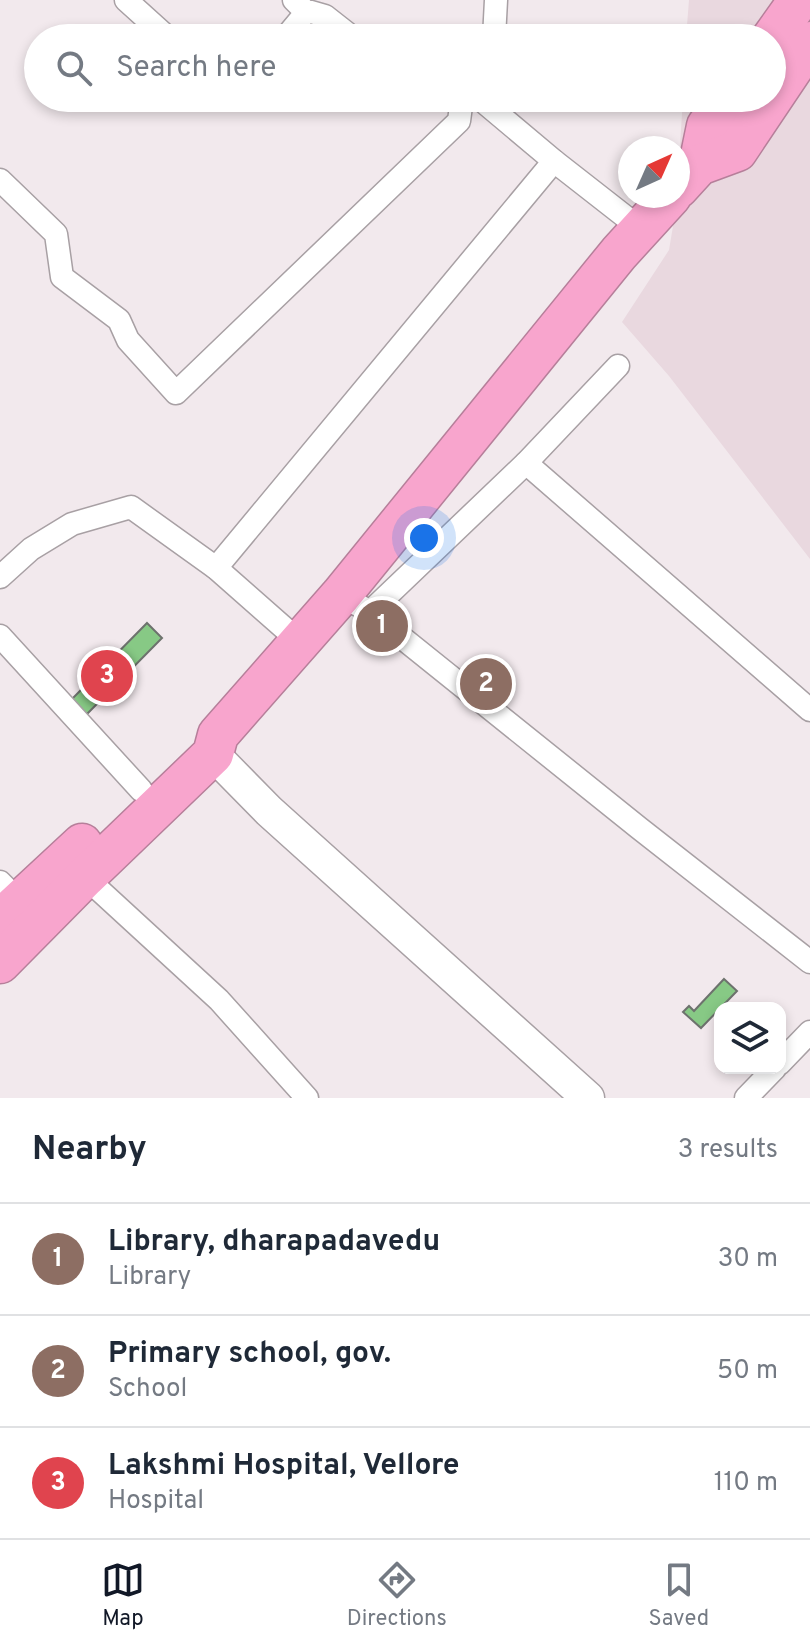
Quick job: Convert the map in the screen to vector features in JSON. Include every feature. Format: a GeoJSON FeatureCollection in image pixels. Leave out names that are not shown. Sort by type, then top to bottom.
{"type":"FeatureCollection","features":[{"type":"Feature","properties":{"kind":"highway"},"geometry":{"type":"LineString","coordinates":[[782,24],[799,0]]}},
{"type":"Feature","properties":{"kind":"highway"},"geometry":{"type":"LineString","coordinates":[[786,78],[810,42]]}},
{"type":"Feature","properties":{"kind":"highway"},"geometry":{"type":"LineString","coordinates":[[690,171],[707,126],[718,112]]}},
{"type":"Feature","properties":{"kind":"highway"},"geometry":{"type":"LineString","coordinates":[[690,175],[737,151],[763,112]]}},
{"type":"Feature","properties":{"kind":"highway"},"geometry":{"type":"LineString","coordinates":[[0,963],[216,744],[300,642],[356,603],[609,265],[660,208]]}},
{"type":"Feature","properties":{"kind":"highway"},"geometry":{"type":"LineString","coordinates":[[7,901],[141,790],[198,738],[216,744]]}},
{"type":"Feature","properties":{"kind":"street"},"geometry":{"type":"LineString","coordinates":[[126,0],[153,24]]}},
{"type":"Feature","properties":{"kind":"street"},"geometry":{"type":"LineString","coordinates":[[495,24],[496,0]]}},
{"type":"Feature","properties":{"kind":"street"},"geometry":{"type":"LineString","coordinates":[[297,10],[325,16],[335,24]]}},
{"type":"Feature","properties":{"kind":"street"},"geometry":{"type":"LineString","coordinates":[[0,180],[56,234],[62,277],[119,320],[128,340],[176,393],[459,121],[460,112]]}},
{"type":"Feature","properties":{"kind":"street"},"geometry":{"type":"LineString","coordinates":[[496,112],[641,229]]}},
{"type":"Feature","properties":{"kind":"street"},"geometry":{"type":"LineString","coordinates":[[216,568],[554,161]]}},
{"type":"Feature","properties":{"kind":"street"},"geometry":{"type":"LineString","coordinates":[[618,366],[526,463],[356,603],[810,962]]}},
{"type":"Feature","properties":{"kind":"street"},"geometry":{"type":"LineString","coordinates":[[526,463],[810,710]]}},
{"type":"Feature","properties":{"kind":"street"},"geometry":{"type":"LineString","coordinates":[[0,577],[31,549],[72,524],[131,507],[216,568],[300,642]]}},
{"type":"Feature","properties":{"kind":"street"},"geometry":{"type":"LineString","coordinates":[[0,636],[141,790]]}},
{"type":"Feature","properties":{"kind":"street"},"geometry":{"type":"LineString","coordinates":[[216,744],[269,811],[588,1098]]}},
{"type":"Feature","properties":{"kind":"street"},"geometry":{"type":"LineString","coordinates":[[85,877],[219,1000],[307,1098]]}},
{"type":"Feature","properties":{"kind":"street"},"geometry":{"type":"LineString","coordinates":[[786,1057],[810,1032]]}},
{"type":"Feature","properties":{"kind":"street"},"geometry":{"type":"LineString","coordinates":[[746,1098],[769,1074]]}},
{"type":"Feature","properties":{"kind":"shaded area"},"geometry":{"type":"Polygon","coordinates":[[[689,0],[810,0],[810,559],[669,376],[622,322],[669,250],[676,208],[690,208],[690,136],[681,136],[682,112],[786,112],[786,24],[687,24],[689,0]]]}},
{"type":"Feature","properties":{"kind":"building"},"geometry":{"type":"Polygon","coordinates":[[[147,623],[162,638],[86,715],[71,700],[147,623]]]}},
{"type":"Feature","properties":{"kind":"building"},"geometry":{"type":"Polygon","coordinates":[[[724,979],[737,991],[726,1002],[714,1002],[714,1015],[701,1028],[683,1012],[689,1006],[694,1011],[724,979]]]}},
{"type":"Feature","properties":{"kind":"place","name":"Library, dharapadavedu"},"geometry":{"type":"Point","coordinates":[382,626]}},
{"type":"Feature","properties":{"kind":"place","name":"Lakshmi Hospital, Vellore"},"geometry":{"type":"Point","coordinates":[107,676]}},
{"type":"Feature","properties":{"kind":"place","name":"Primary school, gov."},"geometry":{"type":"Point","coordinates":[486,684]}}]}
